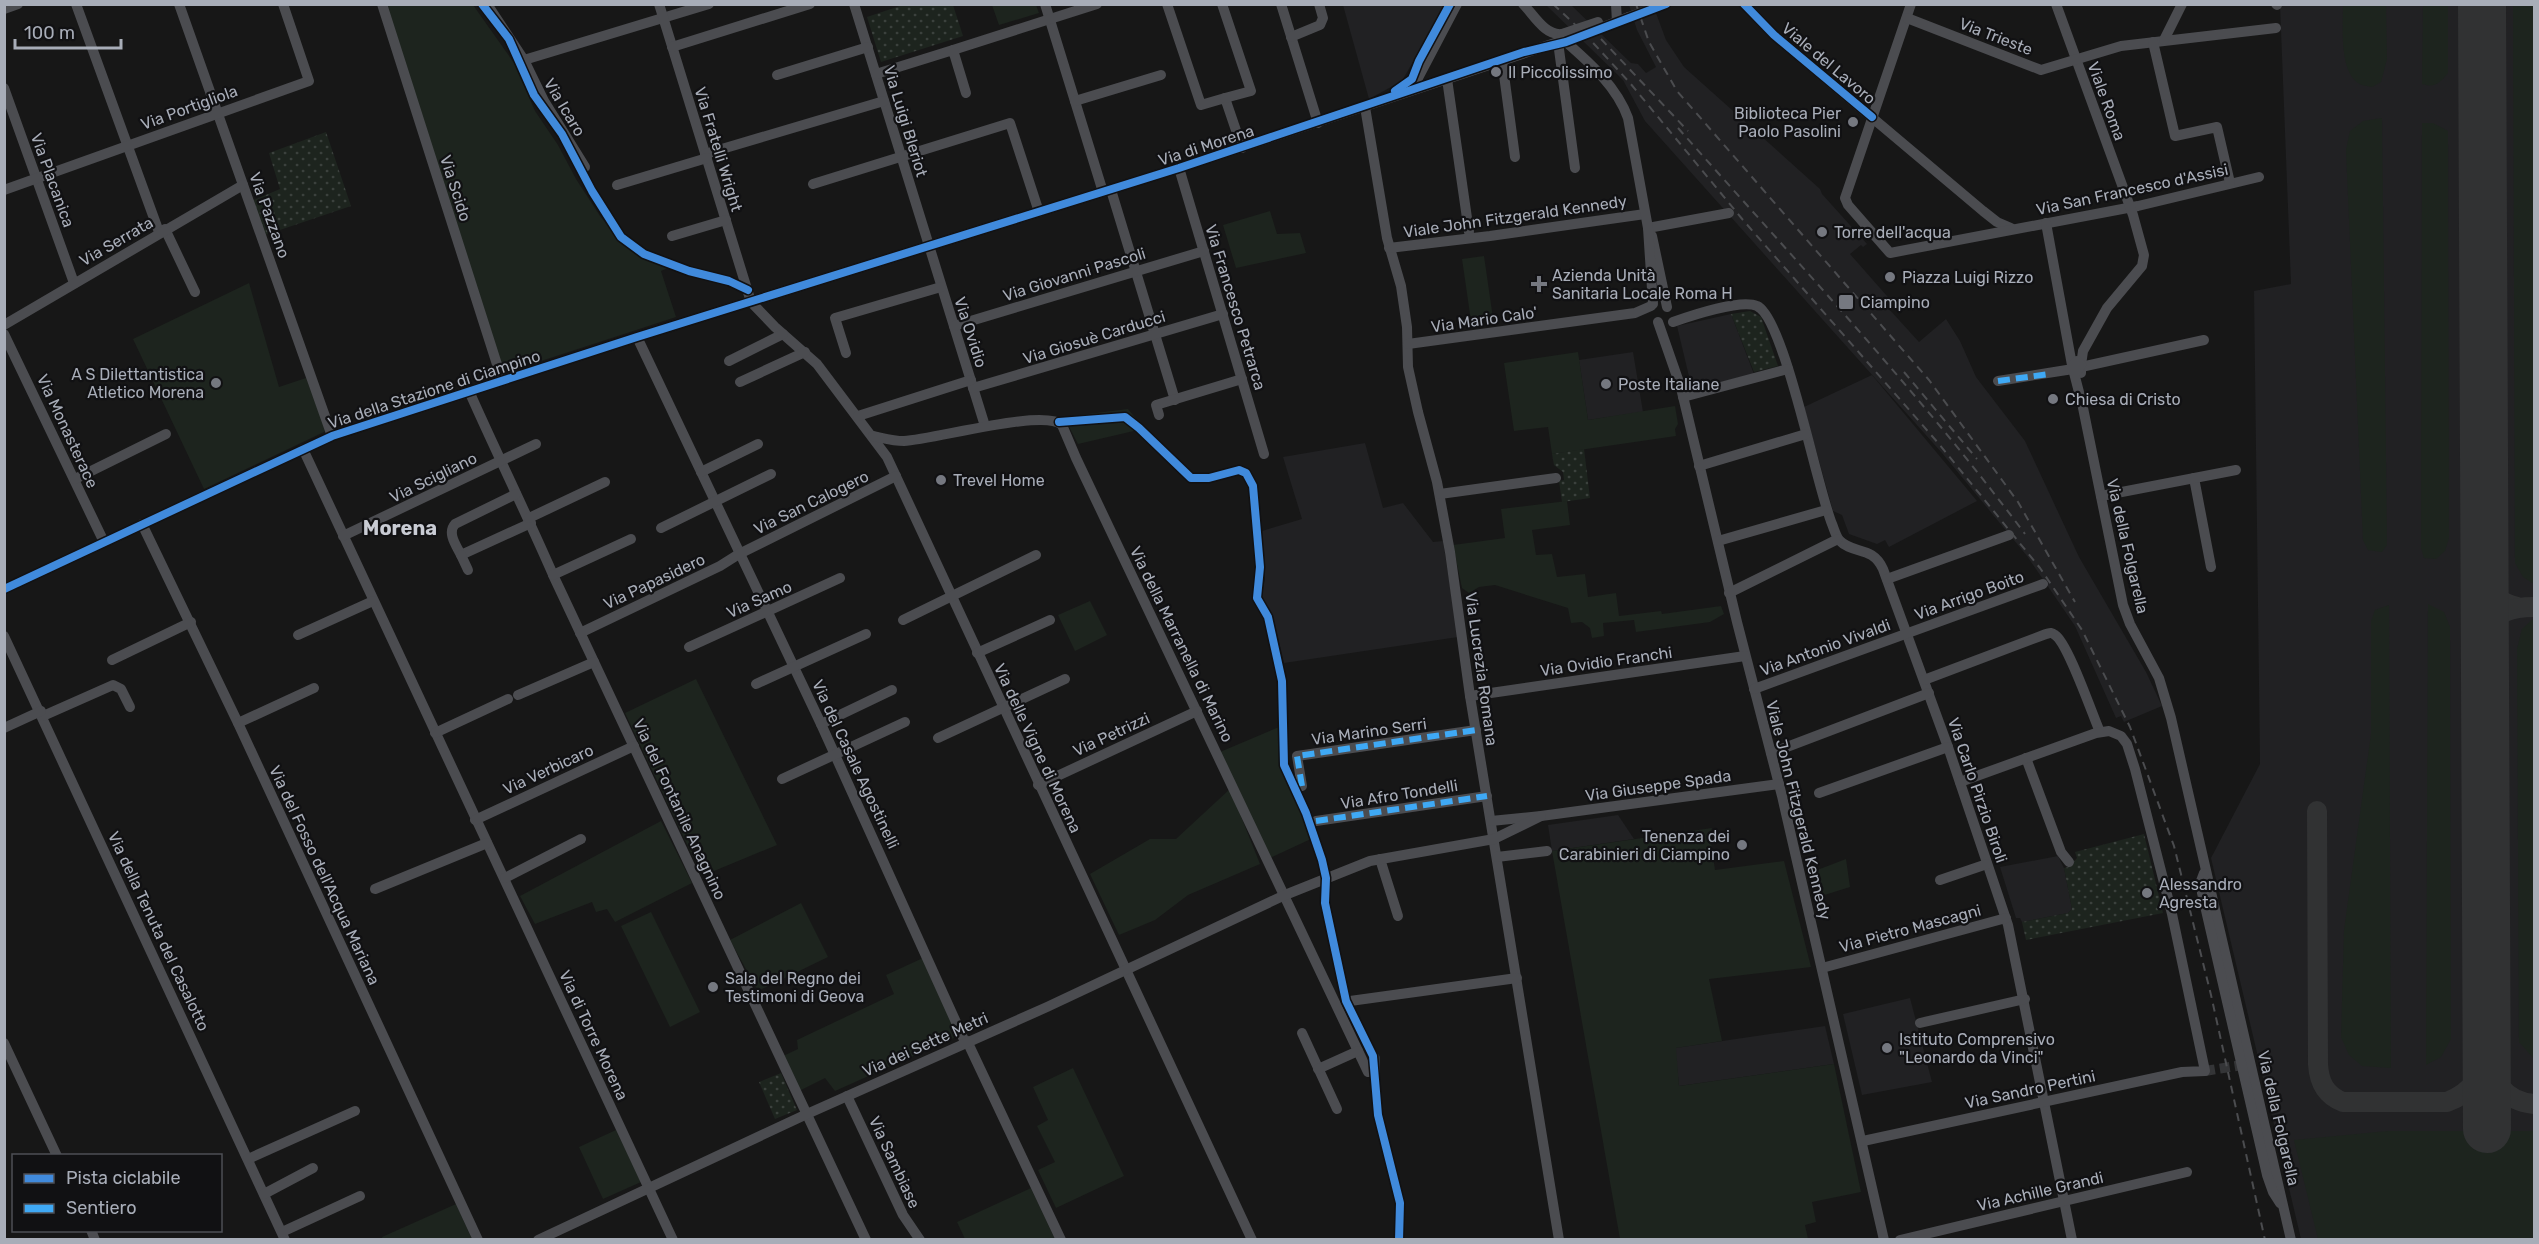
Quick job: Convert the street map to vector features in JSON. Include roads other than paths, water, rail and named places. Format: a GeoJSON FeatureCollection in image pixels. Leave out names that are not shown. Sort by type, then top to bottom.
{"type":"FeatureCollection","features":[{"type":"Feature","properties":{"kind":"street"},"geometry":{"type":"LineString","coordinates":[[4,9],[18,4]]}},
{"type":"Feature","properties":{"kind":"street"},"geometry":{"type":"LineString","coordinates":[[76,4],[162,231],[195,292]]}},
{"type":"Feature","properties":{"kind":"street","name":"Via Pazzano"},"geometry":{"type":"LineString","coordinates":[[179,4],[332,436]]}},
{"type":"Feature","properties":{"kind":"street","name":"Via Portigliola"},"geometry":{"type":"LineString","coordinates":[[4,190],[309,81],[283,4]]}},
{"type":"Feature","properties":{"kind":"street","name":"Via Scido"},"geometry":{"type":"LineString","coordinates":[[382,4],[502,380]]}},
{"type":"Feature","properties":{"kind":"street","name":"Via Icaro"},"geometry":{"type":"LineString","coordinates":[[487,4],[512,39],[544,101],[585,166]]}},
{"type":"Feature","properties":{"kind":"street","name":"Via Fratelli Wright"},"geometry":{"type":"LineString","coordinates":[[659,4],[751,302]]}},
{"type":"Feature","properties":{"kind":"street","name":"Via Icaro"},"geometry":{"type":"LineString","coordinates":[[524,60],[709,4]]}},
{"type":"Feature","properties":{"kind":"street"},"geometry":{"type":"LineString","coordinates":[[672,47],[810,4]]}},
{"type":"Feature","properties":{"kind":"street","name":"Via Luigi Bleriot"},"geometry":{"type":"LineString","coordinates":[[854,4],[929,247]]}},
{"type":"Feature","properties":{"kind":"street"},"geometry":{"type":"LineString","coordinates":[[1045,4],[1075,101],[1136,270],[1175,400]]}},
{"type":"Feature","properties":{"kind":"street"},"geometry":{"type":"LineString","coordinates":[[876,74],[1097,4]]}},
{"type":"Feature","properties":{"kind":"street"},"geometry":{"type":"LineString","coordinates":[[1167,4],[1201,105],[1251,91],[1222,4]]}},
{"type":"Feature","properties":{"kind":"street"},"geometry":{"type":"LineString","coordinates":[[1281,4],[1318,123]]}},
{"type":"Feature","properties":{"kind":"street"},"geometry":{"type":"LineString","coordinates":[[1291,37],[1320,25],[1323,18],[1319,4]]}},
{"type":"Feature","properties":{"kind":"street"},"geometry":{"type":"LineString","coordinates":[[1404,93],[1415,82],[1457,4]]}},
{"type":"Feature","properties":{"kind":"street","name":"Viale John Fitzgerald Kennedy"},"geometry":{"type":"LineString","coordinates":[[1523,4],[1551,33],[1562,39],[1608,84],[1626,112],[1631,129],[1648,228],[1654,312],[1682,393],[1729,593],[1779,784],[1884,1239]]}},
{"type":"Feature","properties":{"kind":"street"},"geometry":{"type":"LineString","coordinates":[[1616,4],[1617,22]]}},
{"type":"Feature","properties":{"kind":"street","name":"Viale del Lavoro"},"geometry":{"type":"LineString","coordinates":[[1744,4],[1774,35],[1989,216]]}},
{"type":"Feature","properties":{"kind":"street"},"geometry":{"type":"LineString","coordinates":[[1872,117],[1911,4]]}},
{"type":"Feature","properties":{"kind":"street","name":"Viale Roma"},"geometry":{"type":"LineString","coordinates":[[2056,4],[2130,207],[2144,261],[2107,308],[2083,351]]}},
{"type":"Feature","properties":{"kind":"street"},"geometry":{"type":"LineString","coordinates":[[2182,4],[2159,41],[2175,136],[2217,127],[2230,183]]}},
{"type":"Feature","properties":{"kind":"street","name":"Via di Morena"},"geometry":{"type":"LineString","coordinates":[[751,302],[1242,148],[1663,5]]}},
{"type":"Feature","properties":{"kind":"street","name":"Via Trieste"},"geometry":{"type":"LineString","coordinates":[[1907,18],[2041,70],[2076,60]]}},
{"type":"Feature","properties":{"kind":"street"},"geometry":{"type":"LineString","coordinates":[[1524,52],[1539,38],[1539,21]]}},
{"type":"Feature","properties":{"kind":"street"},"geometry":{"type":"LineString","coordinates":[[2076,60],[2105,49],[2121,46],[2276,28]]}},
{"type":"Feature","properties":{"kind":"street"},"geometry":{"type":"LineString","coordinates":[[1562,39],[1575,168]]}},
{"type":"Feature","properties":{"kind":"street"},"geometry":{"type":"LineString","coordinates":[[777,75],[868,47]]}},
{"type":"Feature","properties":{"kind":"street"},"geometry":{"type":"LineString","coordinates":[[953,50],[966,93]]}},
{"type":"Feature","properties":{"kind":"street"},"geometry":{"type":"LineString","coordinates":[[1502,60],[1515,157]]}},
{"type":"Feature","properties":{"kind":"street"},"geometry":{"type":"LineString","coordinates":[[1425,63],[1428,73],[1443,80],[1469,232]]}},
{"type":"Feature","properties":{"kind":"street"},"geometry":{"type":"LineString","coordinates":[[1075,101],[1161,75]]}},
{"type":"Feature","properties":{"kind":"street","name":"Via Placanica"},"geometry":{"type":"LineString","coordinates":[[4,88],[74,283]]}},
{"type":"Feature","properties":{"kind":"street"},"geometry":{"type":"LineString","coordinates":[[1226,98],[1242,148]]}},
{"type":"Feature","properties":{"kind":"street"},"geometry":{"type":"LineString","coordinates":[[617,184],[884,101]]}},
{"type":"Feature","properties":{"kind":"street","name":"Via Lucrezia Romana"},"geometry":{"type":"LineString","coordinates":[[1365,107],[1389,248],[1401,282],[1408,344],[1407,357],[1415,399],[1440,494],[1470,696],[1558,1239]]}},
{"type":"Feature","properties":{"kind":"street","name":"Via San Francesco d'Assisi"},"geometry":{"type":"LineString","coordinates":[[1872,117],[1845,201],[1890,253],[2130,207],[2259,177]]}},
{"type":"Feature","properties":{"kind":"street"},"geometry":{"type":"LineString","coordinates":[[813,184],[1010,123],[1039,212]]}},
{"type":"Feature","properties":{"kind":"street","name":"Via Francesco Petrarca"},"geometry":{"type":"LineString","coordinates":[[1179,168],[1264,454]]}},
{"type":"Feature","properties":{"kind":"street","name":"Via Serrata"},"geometry":{"type":"LineString","coordinates":[[4,325],[243,185]]}},
{"type":"Feature","properties":{"kind":"street"},"geometry":{"type":"LineString","coordinates":[[1648,228],[1729,213]]}},
{"type":"Feature","properties":{"kind":"street","name":"Viale John Fitzgerald Kennedy"},"geometry":{"type":"LineString","coordinates":[[1389,248],[1645,214]]}},
{"type":"Feature","properties":{"kind":"street"},"geometry":{"type":"LineString","coordinates":[[1989,216],[2011,228]]}},
{"type":"Feature","properties":{"kind":"street"},"geometry":{"type":"LineString","coordinates":[[1986,235],[1990,223],[1989,216]]}},
{"type":"Feature","properties":{"kind":"street"},"geometry":{"type":"LineString","coordinates":[[672,236],[726,220]]}},
{"type":"Feature","properties":{"kind":"street","name":"Via della Folgarella"},"geometry":{"type":"LineString","coordinates":[[2046,223],[2070,351],[2077,366],[2081,398],[2123,605],[2159,678],[2170,713],[2291,1239]]}},
{"type":"Feature","properties":{"kind":"street","name":"Viale John Fitzgerald Kennedy"},"geometry":{"type":"LineString","coordinates":[[1648,228],[1656,248],[1671,316],[1670,333],[1682,380],[1682,393]]}},
{"type":"Feature","properties":{"kind":"street","name":"Via Ovidio"},"geometry":{"type":"LineString","coordinates":[[929,247],[985,426]]}},
{"type":"Feature","properties":{"kind":"street","name":"Via Giovanni Pascoli"},"geometry":{"type":"LineString","coordinates":[[954,326],[1204,250]]}},
{"type":"Feature","properties":{"kind":"street"},"geometry":{"type":"LineString","coordinates":[[846,353],[835,318],[941,287]]}},
{"type":"Feature","properties":{"kind":"street","name":"Via della Stazione di Ciampino"},"geometry":{"type":"LineString","coordinates":[[4,588],[332,436],[751,302]]}},
{"type":"Feature","properties":{"kind":"street","name":"Via delle Vigne di Morena"},"geometry":{"type":"LineString","coordinates":[[751,302],[805,352],[830,379],[885,454],[1252,1239]]}},
{"type":"Feature","properties":{"kind":"street"},"geometry":{"type":"LineString","coordinates":[[1671,316],[1662,303],[1654,312],[1671,316],[1688,317],[1747,305],[1759,307],[1768,315],[1788,369],[1826,510],[1838,538],[1729,593]]}},
{"type":"Feature","properties":{"kind":"street","name":"Via Mario Calo'"},"geometry":{"type":"LineString","coordinates":[[1408,344],[1654,312]]}},
{"type":"Feature","properties":{"kind":"street","name":"Via Giosuè Carducci"},"geometry":{"type":"LineString","coordinates":[[858,416],[1223,314]]}},
{"type":"Feature","properties":{"kind":"street","name":"Via Monasterace"},"geometry":{"type":"LineString","coordinates":[[4,334],[104,542]]}},
{"type":"Feature","properties":{"kind":"street"},"geometry":{"type":"LineString","coordinates":[[729,361],[783,334]]}},
{"type":"Feature","properties":{"kind":"street","name":"Via del Casale Agostinelli"},"geometry":{"type":"LineString","coordinates":[[637,337],[886,862],[966,1042],[1061,1239]]}},
{"type":"Feature","properties":{"kind":"street"},"geometry":{"type":"LineString","coordinates":[[1998,381],[2049,374],[2077,366],[2108,362],[2204,340]]}},
{"type":"Feature","properties":{"kind":"street"},"geometry":{"type":"LineString","coordinates":[[2070,351],[2077,353],[2083,351]]}},
{"type":"Feature","properties":{"kind":"street"},"geometry":{"type":"LineString","coordinates":[[2077,366],[2083,351]]}},
{"type":"Feature","properties":{"kind":"street"},"geometry":{"type":"LineString","coordinates":[[740,382],[805,352]]}},
{"type":"Feature","properties":{"kind":"street"},"geometry":{"type":"LineString","coordinates":[[1682,393],[1788,369]]}},
{"type":"Feature","properties":{"kind":"street"},"geometry":{"type":"LineString","coordinates":[[1159,415],[1156,405],[1242,379]]}},
{"type":"Feature","properties":{"kind":"street","name":"Via del Fontanile Anagnino"},"geometry":{"type":"LineString","coordinates":[[469,391],[580,633],[866,1239]]}},
{"type":"Feature","properties":{"kind":"street","name":"Via della Marranella di Marino"},"geometry":{"type":"LineString","coordinates":[[872,435],[904,441],[985,426],[1051,420],[1062,425],[1368,1072]]}},
{"type":"Feature","properties":{"kind":"street"},"geometry":{"type":"LineString","coordinates":[[75,479],[166,434]]}},
{"type":"Feature","properties":{"kind":"street"},"geometry":{"type":"LineString","coordinates":[[1699,466],[1806,434]]}},
{"type":"Feature","properties":{"kind":"street","name":"Via Scigliano"},"geometry":{"type":"LineString","coordinates":[[342,536],[536,444]]}},
{"type":"Feature","properties":{"kind":"street"},"geometry":{"type":"LineString","coordinates":[[701,472],[758,444]]}},
{"type":"Feature","properties":{"kind":"street","name":"Via di Torre Morena"},"geometry":{"type":"LineString","coordinates":[[303,449],[475,820],[505,878],[674,1239]]}},
{"type":"Feature","properties":{"kind":"street"},"geometry":{"type":"LineString","coordinates":[[2101,496],[2236,470]]}},
{"type":"Feature","properties":{"kind":"street"},"geometry":{"type":"LineString","coordinates":[[661,528],[771,474]]}},
{"type":"Feature","properties":{"kind":"street","name":"Via San Calogero"},"geometry":{"type":"LineString","coordinates":[[739,554],[896,476]]}},
{"type":"Feature","properties":{"kind":"street"},"geometry":{"type":"LineString","coordinates":[[1440,494],[1556,478]]}},
{"type":"Feature","properties":{"kind":"street"},"geometry":{"type":"LineString","coordinates":[[2194,478],[2211,567]]}},
{"type":"Feature","properties":{"kind":"street"},"geometry":{"type":"LineString","coordinates":[[461,555],[606,482]]}},
{"type":"Feature","properties":{"kind":"street"},"geometry":{"type":"LineString","coordinates":[[468,570],[451,532],[454,524],[516,494]]}},
{"type":"Feature","properties":{"kind":"street"},"geometry":{"type":"LineString","coordinates":[[1718,541],[1826,510]]}},
{"type":"Feature","properties":{"kind":"street","name":"Via del Fosso dell'Acqua Mariana"},"geometry":{"type":"LineString","coordinates":[[142,524],[191,622],[478,1239]]}},
{"type":"Feature","properties":{"kind":"street"},"geometry":{"type":"LineString","coordinates":[[1887,579],[2009,535]]}},
{"type":"Feature","properties":{"kind":"street","name":"Via Carlo Pirzio Biroli"},"geometry":{"type":"LineString","coordinates":[[1838,538],[1844,543],[1873,554],[1880,562],[1929,693],[2006,918],[2025,999],[2072,1239]]}},
{"type":"Feature","properties":{"kind":"street"},"geometry":{"type":"LineString","coordinates":[[553,575],[631,539]]}},
{"type":"Feature","properties":{"kind":"street","name":"Via Papasidero"},"geometry":{"type":"LineString","coordinates":[[580,633],[720,566],[739,554]]}},
{"type":"Feature","properties":{"kind":"street"},"geometry":{"type":"LineString","coordinates":[[903,620],[1036,555]]}},
{"type":"Feature","properties":{"kind":"street","name":"Via Samo"},"geometry":{"type":"LineString","coordinates":[[689,647],[840,578]]}},
{"type":"Feature","properties":{"kind":"street","name":"Via Arrigo Boito"},"geometry":{"type":"LineString","coordinates":[[1906,633],[2043,584]]}},
{"type":"Feature","properties":{"kind":"street"},"geometry":{"type":"LineString","coordinates":[[297,635],[373,601]]}},
{"type":"Feature","properties":{"kind":"street"},"geometry":{"type":"LineString","coordinates":[[977,652],[1050,620]]}},
{"type":"Feature","properties":{"kind":"street"},"geometry":{"type":"LineString","coordinates":[[112,660],[191,622]]}},
{"type":"Feature","properties":{"kind":"street","name":"Via Antonio Vivaldi"},"geometry":{"type":"LineString","coordinates":[[1754,689],[1906,633]]}},
{"type":"Feature","properties":{"kind":"street"},"geometry":{"type":"LineString","coordinates":[[1924,680],[2046,633],[2053,634],[2058,638],[2069,658],[2100,732],[1960,782]]}},
{"type":"Feature","properties":{"kind":"street"},"geometry":{"type":"LineString","coordinates":[[756,684],[866,634]]}},
{"type":"Feature","properties":{"kind":"street","name":"Via della Tenuta del Casalotto"},"geometry":{"type":"LineString","coordinates":[[4,636],[42,713],[284,1236]]}},
{"type":"Feature","properties":{"kind":"street","name":"Via Ovidio Franchi"},"geometry":{"type":"LineString","coordinates":[[1470,696],[1745,656]]}},
{"type":"Feature","properties":{"kind":"street"},"geometry":{"type":"LineString","coordinates":[[435,733],[594,662]]}},
{"type":"Feature","properties":{"kind":"street"},"geometry":{"type":"LineString","coordinates":[[938,738],[1065,679]]}},
{"type":"Feature","properties":{"kind":"street"},"geometry":{"type":"LineString","coordinates":[[4,728],[113,685],[121,689],[130,707]]}},
{"type":"Feature","properties":{"kind":"street"},"geometry":{"type":"LineString","coordinates":[[238,723],[314,688]]}},
{"type":"Feature","properties":{"kind":"street"},"geometry":{"type":"LineString","coordinates":[[821,724],[892,690]]}},
{"type":"Feature","properties":{"kind":"street"},"geometry":{"type":"LineString","coordinates":[[1771,753],[1929,693]]}},
{"type":"Feature","properties":{"kind":"street","name":"Via Petrizzi"},"geometry":{"type":"LineString","coordinates":[[1038,785],[1197,711]]}},
{"type":"Feature","properties":{"kind":"street"},"geometry":{"type":"LineString","coordinates":[[782,779],[905,722]]}},
{"type":"Feature","properties":{"kind":"street","name":"Via Marino Serri"},"geometry":{"type":"LineString","coordinates":[[1302,786],[1297,756],[1476,730]]}},
{"type":"Feature","properties":{"kind":"street","name":"Via Sandro Pertini"},"geometry":{"type":"LineString","coordinates":[[1863,1141],[2186,1071],[2205,1071],[2172,914],[2135,769],[2127,744],[2116,733],[2100,732]]}},
{"type":"Feature","properties":{"kind":"street","name":"Via Verbicaro"},"geometry":{"type":"LineString","coordinates":[[475,820],[634,746]]}},
{"type":"Feature","properties":{"kind":"street"},"geometry":{"type":"LineString","coordinates":[[1819,793],[1948,747]]}},
{"type":"Feature","properties":{"kind":"street"},"geometry":{"type":"LineString","coordinates":[[2026,758],[2061,852],[2068,862]]}},
{"type":"Feature","properties":{"kind":"street","name":"Via Giuseppe Spada"},"geometry":{"type":"LineString","coordinates":[[1491,821],[1779,784]]}},
{"type":"Feature","properties":{"kind":"street","name":"Via Afro Tondelli"},"geometry":{"type":"LineString","coordinates":[[1316,822],[1487,796]]}},
{"type":"Feature","properties":{"kind":"street","name":"Via Giuseppe Spada"},"geometry":{"type":"LineString","coordinates":[[1380,859],[1494,839],[1541,816]]}},
{"type":"Feature","properties":{"kind":"street"},"geometry":{"type":"LineString","coordinates":[[505,878],[581,839]]}},
{"type":"Feature","properties":{"kind":"street"},"geometry":{"type":"LineString","coordinates":[[375,890],[487,843]]}},
{"type":"Feature","properties":{"kind":"street"},"geometry":{"type":"LineString","coordinates":[[1497,857],[1548,851]]}},
{"type":"Feature","properties":{"kind":"street"},"geometry":{"type":"LineString","coordinates":[[1380,859],[1398,916]]}},
{"type":"Feature","properties":{"kind":"street","name":"Via dei Sette Metri"},"geometry":{"type":"LineString","coordinates":[[538,1239],[1284,895],[1380,859]]}},
{"type":"Feature","properties":{"kind":"street"},"geometry":{"type":"LineString","coordinates":[[1940,880],[1987,864]]}},
{"type":"Feature","properties":{"kind":"street","name":"Via Pietro Mascagni"},"geometry":{"type":"LineString","coordinates":[[1822,968],[2006,918]]}},
{"type":"Feature","properties":{"kind":"street"},"geometry":{"type":"LineString","coordinates":[[1350,1002],[1517,978]]}},
{"type":"Feature","properties":{"kind":"street"},"geometry":{"type":"LineString","coordinates":[[1920,1023],[2025,999]]}},
{"type":"Feature","properties":{"kind":"street"},"geometry":{"type":"LineString","coordinates":[[1302,1033],[1337,1109]]}},
{"type":"Feature","properties":{"kind":"street"},"geometry":{"type":"LineString","coordinates":[[4,1043],[10,1067],[56,1154]]}},
{"type":"Feature","properties":{"kind":"street"},"geometry":{"type":"LineString","coordinates":[[1318,1069],[1358,1051]]}},
{"type":"Feature","properties":{"kind":"street","name":"Via Sambiase"},"geometry":{"type":"LineString","coordinates":[[847,1096],[903,1215],[920,1239]]}},
{"type":"Feature","properties":{"kind":"street"},"geometry":{"type":"LineString","coordinates":[[248,1159],[355,1111]]}},
{"type":"Feature","properties":{"kind":"street"},"geometry":{"type":"LineString","coordinates":[[264,1194],[313,1168]]}},
{"type":"Feature","properties":{"kind":"street","name":"Via Achille Grandi"},"geometry":{"type":"LineString","coordinates":[[1900,1239],[2187,1172]]}},
{"type":"Feature","properties":{"kind":"street"},"geometry":{"type":"LineString","coordinates":[[284,1236],[360,1196]]}},
{"type":"Feature","properties":{"kind":"waterway"},"geometry":{"type":"LineString","coordinates":[[1326,887],[1334,952],[1346,1001],[1354,1019],[1379,1057],[1379,1112],[1392,1155],[1392,1168],[1402,1202],[1401,1240]]}},
{"type":"Feature","properties":{"kind":"tunnel"},"geometry":{"type":"LineString","coordinates":[[2205,1071],[2242,1065]]}},
{"type":"Feature","properties":{"kind":"railway"},"geometry":{"type":"LineString","coordinates":[[1553,4],[1584,33],[1630,83],[1743,220],[1939,444],[2040,568],[2082,630],[2130,727],[2174,846],[2211,995],[2265,1240]]}},
{"type":"Feature","properties":{"kind":"railway"},"geometry":{"type":"LineString","coordinates":[[1636,4],[1649,42],[1677,91],[1929,380],[2018,502],[2075,602]]}},
{"type":"Feature","properties":{"kind":"railway"},"geometry":{"type":"LineString","coordinates":[[1601,39],[1688,131]]}},
{"type":"Feature","properties":{"kind":"railway"},"geometry":{"type":"LineString","coordinates":[[1678,128],[1900,378],[2025,534]]}},
{"type":"Feature","properties":{"kind":"railway"},"geometry":{"type":"LineString","coordinates":[[1904,372],[1977,459]]}},
{"type":"Feature","properties":{"kind":"place","name":"Il Piccolissimo"},"geometry":{"type":"Point","coordinates":[1496,72]}},
{"type":"Feature","properties":{"kind":"place","name":"Biblioteca Pier Paolo Pasolini"},"geometry":{"type":"Point","coordinates":[1853,122]}},
{"type":"Feature","properties":{"kind":"place","name":"Torre dell'acqua"},"geometry":{"type":"Point","coordinates":[1822,232]}},
{"type":"Feature","properties":{"kind":"place","name":"Piazza Luigi Rizzo"},"geometry":{"type":"Point","coordinates":[1890,277]}},
{"type":"Feature","properties":{"kind":"place","name":"Azienda Unità Sanitaria Locale Roma H"},"geometry":{"type":"Point","coordinates":[1539,284]}},
{"type":"Feature","properties":{"kind":"place","name":"Ciampino"},"geometry":{"type":"Point","coordinates":[1846,302]}},
{"type":"Feature","properties":{"kind":"place","name":"A S Dilettantistica Atletico Morena"},"geometry":{"type":"Point","coordinates":[216,383]}},
{"type":"Feature","properties":{"kind":"place","name":"Poste Italiane"},"geometry":{"type":"Point","coordinates":[1606,384]}},
{"type":"Feature","properties":{"kind":"place","name":"Chiesa di Cristo"},"geometry":{"type":"Point","coordinates":[2053,399]}},
{"type":"Feature","properties":{"kind":"place","name":"Trevel Home"},"geometry":{"type":"Point","coordinates":[941,480]}},
{"type":"Feature","properties":{"kind":"place","name":"Tenenza dei Carabinieri di Ciampino"},"geometry":{"type":"Point","coordinates":[1742,845]}},
{"type":"Feature","properties":{"kind":"place","name":"Alessandro Agresta"},"geometry":{"type":"Point","coordinates":[2147,893]}},
{"type":"Feature","properties":{"kind":"place","name":"Sala del Regno dei Testimoni di Geova"},"geometry":{"type":"Point","coordinates":[713,987]}},
{"type":"Feature","properties":{"kind":"place","name":"Istituto Comprensivo \"Leonardo da Vinci\""},"geometry":{"type":"Point","coordinates":[1887,1048]}},
{"type":"Feature","properties":{"kind":"district","name":"Morena"},"geometry":{"type":"Point","coordinates":[400,528]}}]}
